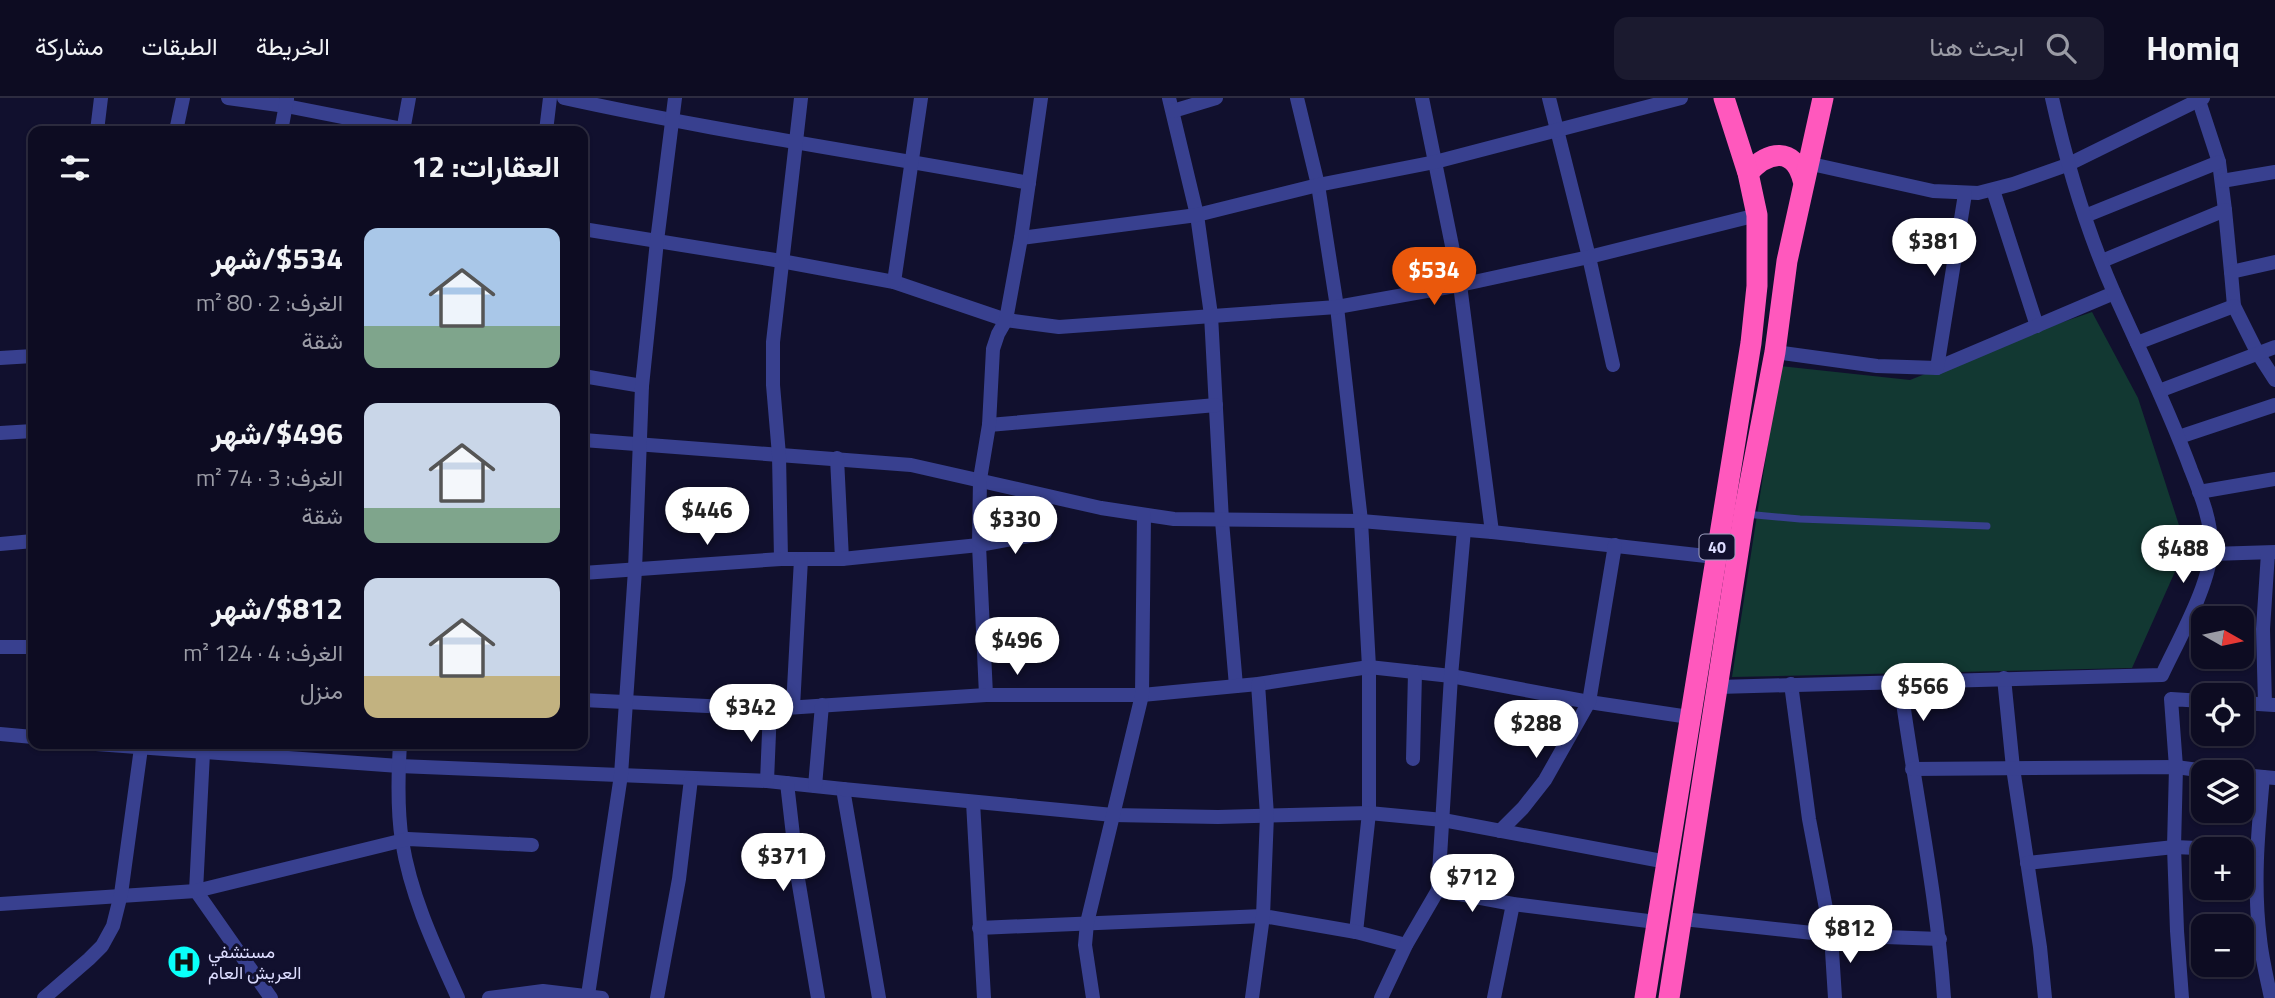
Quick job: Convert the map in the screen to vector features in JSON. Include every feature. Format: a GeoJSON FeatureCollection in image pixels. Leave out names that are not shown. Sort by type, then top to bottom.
{"type":"FeatureCollection","features":[{"type":"Feature","properties":{"kind":"highway","name":"40"},"geometry":{"type":"LineString","coordinates":[[1645,998],[1751,343],[1757,286],[1757,215],[1748,173],[1724,98]]}},
{"type":"Feature","properties":{"kind":"highway","name":"40"},"geometry":{"type":"LineString","coordinates":[[1669,998],[1744,514],[1775,352],[1787,261],[1823,98]]}},
{"type":"Feature","properties":{"kind":"highway"},"geometry":{"type":"LineString","coordinates":[[1748,173],[1758,162],[1777,155],[1791,158],[1805,171]]}},
{"type":"Feature","properties":{"kind":"street"},"geometry":{"type":"LineString","coordinates":[[98,126],[101,98]]}},
{"type":"Feature","properties":{"kind":"street"},"geometry":{"type":"LineString","coordinates":[[177,126],[183,98]]}},
{"type":"Feature","properties":{"kind":"street"},"geometry":{"type":"LineString","coordinates":[[228,98],[287,102],[386,126]]}},
{"type":"Feature","properties":{"kind":"street"},"geometry":{"type":"LineString","coordinates":[[404,126],[409,98]]}},
{"type":"Feature","properties":{"kind":"street"},"geometry":{"type":"LineString","coordinates":[[547,126],[550,98]]}},
{"type":"Feature","properties":{"kind":"street"},"geometry":{"type":"LineString","coordinates":[[564,98],[672,122],[1028,183]]}},
{"type":"Feature","properties":{"kind":"street"},"geometry":{"type":"LineString","coordinates":[[489,998],[543,991],[595,997],[627,703],[642,386],[675,98]]}},
{"type":"Feature","properties":{"kind":"street"},"geometry":{"type":"LineString","coordinates":[[781,559],[779,455],[772,368],[781,261],[801,98]]}},
{"type":"Feature","properties":{"kind":"street"},"geometry":{"type":"LineString","coordinates":[[894,282],[921,98]]}},
{"type":"Feature","properties":{"kind":"street"},"geometry":{"type":"LineString","coordinates":[[986,695],[979,545],[980,479],[989,425],[993,349],[1006,320],[1041,98]]}},
{"type":"Feature","properties":{"kind":"street"},"geometry":{"type":"LineString","coordinates":[[1216,98],[1171,104],[1197,215],[1211,315],[1222,521],[1236,686]]}},
{"type":"Feature","properties":{"kind":"street"},"geometry":{"type":"LineString","coordinates":[[1297,98],[1318,185],[1337,307],[1362,521],[1369,667],[1369,813],[1356,932]]}},
{"type":"Feature","properties":{"kind":"street"},"geometry":{"type":"LineString","coordinates":[[1422,98],[1460,285],[1492,531]]}},
{"type":"Feature","properties":{"kind":"street"},"geometry":{"type":"LineString","coordinates":[[1549,98],[1590,257],[1614,365]]}},
{"type":"Feature","properties":{"kind":"street"},"geometry":{"type":"LineString","coordinates":[[1021,238],[1197,215],[1318,185],[1435,162],[1681,98]]}},
{"type":"Feature","properties":{"kind":"street"},"geometry":{"type":"LineString","coordinates":[[2052,98],[2067,165],[2085,216],[2114,293],[2179,437],[2199,492],[2211,538],[2207,574],[2162,675],[2171,699],[2176,768],[2174,847],[2182,998]]}},
{"type":"Feature","properties":{"kind":"street"},"geometry":{"type":"LineString","coordinates":[[1805,171],[1933,191],[1965,194],[1993,190],[2067,165],[2200,98],[2219,162],[2234,306],[2275,380]]}},
{"type":"Feature","properties":{"kind":"street"},"geometry":{"type":"LineString","coordinates":[[282,126],[287,102]]}},
{"type":"Feature","properties":{"kind":"street"},"geometry":{"type":"LineString","coordinates":[[2085,216],[2219,162]]}},
{"type":"Feature","properties":{"kind":"street"},"geometry":{"type":"LineString","coordinates":[[2222,181],[2275,172]]}},
{"type":"Feature","properties":{"kind":"street"},"geometry":{"type":"LineString","coordinates":[[1993,190],[2037,326]]}},
{"type":"Feature","properties":{"kind":"street"},"geometry":{"type":"LineString","coordinates":[[1937,368],[1965,194]]}},
{"type":"Feature","properties":{"kind":"street"},"geometry":{"type":"LineString","coordinates":[[2102,261],[2225,210]]}},
{"type":"Feature","properties":{"kind":"street"},"geometry":{"type":"LineString","coordinates":[[588,230],[894,282],[1006,320],[1059,327],[1337,307],[1460,285],[1590,257],[1757,215]]}},
{"type":"Feature","properties":{"kind":"street"},"geometry":{"type":"LineString","coordinates":[[2231,272],[2275,262]]}},
{"type":"Feature","properties":{"kind":"street"},"geometry":{"type":"LineString","coordinates":[[1775,352],[1877,366],[1937,368],[2114,293]]}},
{"type":"Feature","properties":{"kind":"street"},"geometry":{"type":"LineString","coordinates":[[2137,343],[2234,306]]}},
{"type":"Feature","properties":{"kind":"street"},"geometry":{"type":"LineString","coordinates":[[2159,391],[2275,347]]}},
{"type":"Feature","properties":{"kind":"street"},"geometry":{"type":"LineString","coordinates":[[0,358],[28,356]]}},
{"type":"Feature","properties":{"kind":"street"},"geometry":{"type":"LineString","coordinates":[[588,377],[642,386]]}},
{"type":"Feature","properties":{"kind":"street"},"geometry":{"type":"LineString","coordinates":[[989,425],[1216,405]]}},
{"type":"Feature","properties":{"kind":"street"},"geometry":{"type":"LineString","coordinates":[[2179,437],[2275,405]]}},
{"type":"Feature","properties":{"kind":"street"},"geometry":{"type":"LineString","coordinates":[[0,433],[28,430]]}},
{"type":"Feature","properties":{"kind":"street"},"geometry":{"type":"LineString","coordinates":[[588,440],[911,465],[1144,516],[1222,521],[1362,521],[1492,531],[1715,557]]}},
{"type":"Feature","properties":{"kind":"street"},"geometry":{"type":"LineString","coordinates":[[836,458],[842,559]]}},
{"type":"Feature","properties":{"kind":"street"},"geometry":{"type":"LineString","coordinates":[[2199,492],[2275,479]]}},
{"type":"Feature","properties":{"kind":"street"},"geometry":{"type":"LineString","coordinates":[[1093,998],[1085,945],[1087,923],[1143,695],[1144,516]]}},
{"type":"Feature","properties":{"kind":"street"},"geometry":{"type":"LineString","coordinates":[[1381,998],[1406,945],[1438,890],[1451,676],[1464,530]]}},
{"type":"Feature","properties":{"kind":"street"},"geometry":{"type":"LineString","coordinates":[[588,573],[781,559],[842,559],[979,545],[1045,533]]}},
{"type":"Feature","properties":{"kind":"street"},"geometry":{"type":"LineString","coordinates":[[0,544],[28,541]]}},
{"type":"Feature","properties":{"kind":"street"},"geometry":{"type":"LineString","coordinates":[[1500,831],[1545,780],[1589,702],[1615,545]]}},
{"type":"Feature","properties":{"kind":"street"},"geometry":{"type":"LineString","coordinates":[[2211,554],[2271,553],[2263,629],[2270,705]]}},
{"type":"Feature","properties":{"kind":"street"},"geometry":{"type":"LineString","coordinates":[[793,707],[801,559]]}},
{"type":"Feature","properties":{"kind":"street"},"geometry":{"type":"LineString","coordinates":[[0,647],[28,647]]}},
{"type":"Feature","properties":{"kind":"street"},"geometry":{"type":"LineString","coordinates":[[588,700],[770,709],[986,695],[1143,695],[1258,684],[1369,667],[1451,676],[1589,702],[1689,717]]}},
{"type":"Feature","properties":{"kind":"street"},"geometry":{"type":"LineString","coordinates":[[1413,758],[1415,672]]}},
{"type":"Feature","properties":{"kind":"street"},"geometry":{"type":"LineString","coordinates":[[1718,687],[2162,675]]}},
{"type":"Feature","properties":{"kind":"street"},"geometry":{"type":"LineString","coordinates":[[2004,678],[2013,768],[2045,998]]}},
{"type":"Feature","properties":{"kind":"street"},"geometry":{"type":"LineString","coordinates":[[1900,681],[1940,939],[1944,998]]}},
{"type":"Feature","properties":{"kind":"street"},"geometry":{"type":"LineString","coordinates":[[1252,998],[1264,916],[1267,816],[1258,684]]}},
{"type":"Feature","properties":{"kind":"street"},"geometry":{"type":"LineString","coordinates":[[1791,684],[1809,819],[1831,935],[1835,998]]}},
{"type":"Feature","properties":{"kind":"street"},"geometry":{"type":"LineString","coordinates":[[2171,699],[2191,700]]}},
{"type":"Feature","properties":{"kind":"street"},"geometry":{"type":"LineString","coordinates":[[816,786],[822,705]]}},
{"type":"Feature","properties":{"kind":"street"},"geometry":{"type":"LineString","coordinates":[[767,781],[770,709]]}},
{"type":"Feature","properties":{"kind":"street"},"geometry":{"type":"LineString","coordinates":[[0,734],[28,737]]}},
{"type":"Feature","properties":{"kind":"street"},"geometry":{"type":"LineString","coordinates":[[44,998],[102,946],[113,926],[121,894],[141,749]]}},
{"type":"Feature","properties":{"kind":"street"},"geometry":{"type":"LineString","coordinates":[[153,749],[203,753],[233,749],[399,766],[767,781],[1112,816],[1369,813],[1443,820],[1667,862]]}},
{"type":"Feature","properties":{"kind":"street"},"geometry":{"type":"LineString","coordinates":[[400,749],[402,840],[411,884],[425,925],[458,998]]}},
{"type":"Feature","properties":{"kind":"street"},"geometry":{"type":"LineString","coordinates":[[203,753],[197,891],[271,998]]}},
{"type":"Feature","properties":{"kind":"street"},"geometry":{"type":"LineString","coordinates":[[1912,769],[2191,770]]}},
{"type":"Feature","properties":{"kind":"street"},"geometry":{"type":"LineString","coordinates":[[2253,837],[2269,778]]}},
{"type":"Feature","properties":{"kind":"street"},"geometry":{"type":"LineString","coordinates":[[657,998],[674,912],[691,779]]}},
{"type":"Feature","properties":{"kind":"street"},"geometry":{"type":"LineString","coordinates":[[788,783],[798,879],[818,998]]}},
{"type":"Feature","properties":{"kind":"street"},"geometry":{"type":"LineString","coordinates":[[843,789],[879,998]]}},
{"type":"Feature","properties":{"kind":"street"},"geometry":{"type":"LineString","coordinates":[[973,802],[984,998]]}},
{"type":"Feature","properties":{"kind":"street"},"geometry":{"type":"LineString","coordinates":[[0,904],[197,891],[402,840],[433,838],[532,845]]}},
{"type":"Feature","properties":{"kind":"street"},"geometry":{"type":"LineString","coordinates":[[2027,863],[2174,847],[2191,848]]}},
{"type":"Feature","properties":{"kind":"street"},"geometry":{"type":"LineString","coordinates":[[2254,884],[2260,941],[2271,998]]}},
{"type":"Feature","properties":{"kind":"street"},"geometry":{"type":"LineString","coordinates":[[1438,890],[1513,904],[1656,922]]}},
{"type":"Feature","properties":{"kind":"street"},"geometry":{"type":"LineString","coordinates":[[1494,998],[1513,904]]}},
{"type":"Feature","properties":{"kind":"street"},"geometry":{"type":"LineString","coordinates":[[979,928],[1264,916],[1356,932],[1406,945]]}},
{"type":"Feature","properties":{"kind":"street"},"geometry":{"type":"LineString","coordinates":[[1683,919],[1831,935],[1940,939]]}},
{"type":"Feature","properties":{"kind":"lane"},"geometry":{"type":"LineString","coordinates":[[1744,514],[1800,519],[1987,526]]}},
{"type":"Feature","properties":{"kind":"green space"},"geometry":{"type":"Polygon","coordinates":[[[2092,312],[2138,398],[2186,547],[2132,668],[1732,677],[1780,366],[1910,380],[2000,344],[2092,312]]]}},
{"type":"Feature","properties":{"kind":"place","name":"مستشفي العريش العام"},"geometry":{"type":"Point","coordinates":[184,962]}}]}
